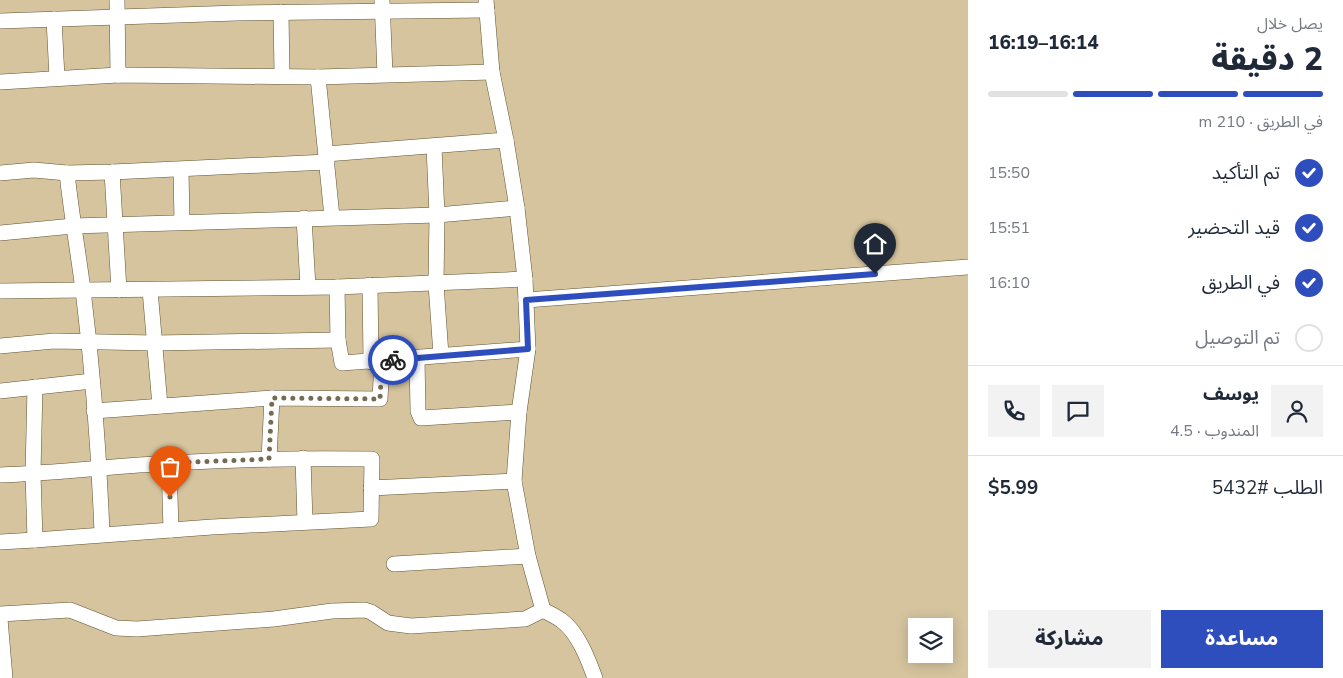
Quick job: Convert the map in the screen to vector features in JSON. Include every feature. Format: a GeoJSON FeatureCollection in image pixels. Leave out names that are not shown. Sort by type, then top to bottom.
{"type":"FeatureCollection","features":[{"type":"Feature","properties":{"kind":"street"},"geometry":{"type":"LineString","coordinates":[[117,0],[118,75]]}},
{"type":"Feature","properties":{"kind":"street"},"geometry":{"type":"LineString","coordinates":[[0,21],[281,12],[382,6],[486,5],[492,72],[517,208],[525,279],[528,349],[519,412],[514,481],[528,556],[543,610],[562,621],[574,635],[586,656],[595,678]]}},
{"type":"Feature","properties":{"kind":"street"},"geometry":{"type":"LineString","coordinates":[[382,6],[385,74]]}},
{"type":"Feature","properties":{"kind":"street"},"geometry":{"type":"LineString","coordinates":[[281,12],[282,75]]}},
{"type":"Feature","properties":{"kind":"street"},"geometry":{"type":"LineString","coordinates":[[54,19],[57,78]]}},
{"type":"Feature","properties":{"kind":"street"},"geometry":{"type":"LineString","coordinates":[[0,82],[118,75],[282,75],[318,77],[492,72]]}},
{"type":"Feature","properties":{"kind":"street"},"geometry":{"type":"LineString","coordinates":[[318,77],[332,217]]}},
{"type":"Feature","properties":{"kind":"street"},"geometry":{"type":"LineString","coordinates":[[0,173],[34,170],[67,173],[181,170],[506,140]]}},
{"type":"Feature","properties":{"kind":"street"},"geometry":{"type":"LineString","coordinates":[[434,147],[437,215],[436,284],[442,355]]}},
{"type":"Feature","properties":{"kind":"street"},"geometry":{"type":"LineString","coordinates":[[181,170],[182,222]]}},
{"type":"Feature","properties":{"kind":"street"},"geometry":{"type":"LineString","coordinates":[[112,172],[119,290]]}},
{"type":"Feature","properties":{"kind":"street"},"geometry":{"type":"LineString","coordinates":[[67,173],[83,290],[92,381],[102,534]]}},
{"type":"Feature","properties":{"kind":"street"},"geometry":{"type":"LineString","coordinates":[[0,233],[73,226],[437,215],[517,208]]}},
{"type":"Feature","properties":{"kind":"street"},"geometry":{"type":"LineString","coordinates":[[304,218],[308,287]]}},
{"type":"Feature","properties":{"kind":"street"},"geometry":{"type":"LineString","coordinates":[[526,300],[968,267]]}},
{"type":"Feature","properties":{"kind":"street"},"geometry":{"type":"LineString","coordinates":[[0,291],[337,287],[525,279]]}},
{"type":"Feature","properties":{"kind":"street"},"geometry":{"type":"LineString","coordinates":[[94,410],[272,398],[380,399],[370,285]]}},
{"type":"Feature","properties":{"kind":"street"},"geometry":{"type":"LineString","coordinates":[[337,287],[338,340],[342,363],[377,362],[528,349]]}},
{"type":"Feature","properties":{"kind":"street"},"geometry":{"type":"LineString","coordinates":[[150,290],[160,406]]}},
{"type":"Feature","properties":{"kind":"street"},"geometry":{"type":"LineString","coordinates":[[0,346],[54,341],[155,343],[338,340]]}},
{"type":"Feature","properties":{"kind":"street"},"geometry":{"type":"LineString","coordinates":[[417,358],[418,411],[421,418],[519,412]]}},
{"type":"Feature","properties":{"kind":"street"},"geometry":{"type":"LineString","coordinates":[[0,390],[92,381]]}},
{"type":"Feature","properties":{"kind":"street"},"geometry":{"type":"LineString","coordinates":[[35,387],[33,474],[35,540]]}},
{"type":"Feature","properties":{"kind":"street"},"geometry":{"type":"LineString","coordinates":[[269,459],[272,398]]}},
{"type":"Feature","properties":{"kind":"street"},"geometry":{"type":"LineString","coordinates":[[0,475],[169,463],[303,458],[372,459],[371,519],[102,534],[0,542]]}},
{"type":"Feature","properties":{"kind":"street"},"geometry":{"type":"LineString","coordinates":[[303,458],[304,522]]}},
{"type":"Feature","properties":{"kind":"street"},"geometry":{"type":"LineString","coordinates":[[169,463],[171,530]]}},
{"type":"Feature","properties":{"kind":"street"},"geometry":{"type":"LineString","coordinates":[[372,488],[514,481]]}},
{"type":"Feature","properties":{"kind":"street"},"geometry":{"type":"LineString","coordinates":[[394,564],[528,556]]}},
{"type":"Feature","properties":{"kind":"street"},"geometry":{"type":"LineString","coordinates":[[0,614],[70,610],[116,628],[137,630],[274,620],[332,611],[365,610],[388,622],[411,626],[526,619],[543,610]]}},
{"type":"Feature","properties":{"kind":"street"},"geometry":{"type":"LineString","coordinates":[[0,619],[5,678]]}},
{"type":"Feature","properties":{"kind":"way so far"},"geometry":{"type":"LineString","coordinates":[[170,497],[169,463],[269,459],[272,398],[380,399],[382,361],[393,360]]}},
{"type":"Feature","properties":{"kind":"route"},"geometry":{"type":"LineString","coordinates":[[393,360],[528,349],[526,300],[875,274]]}}]}
